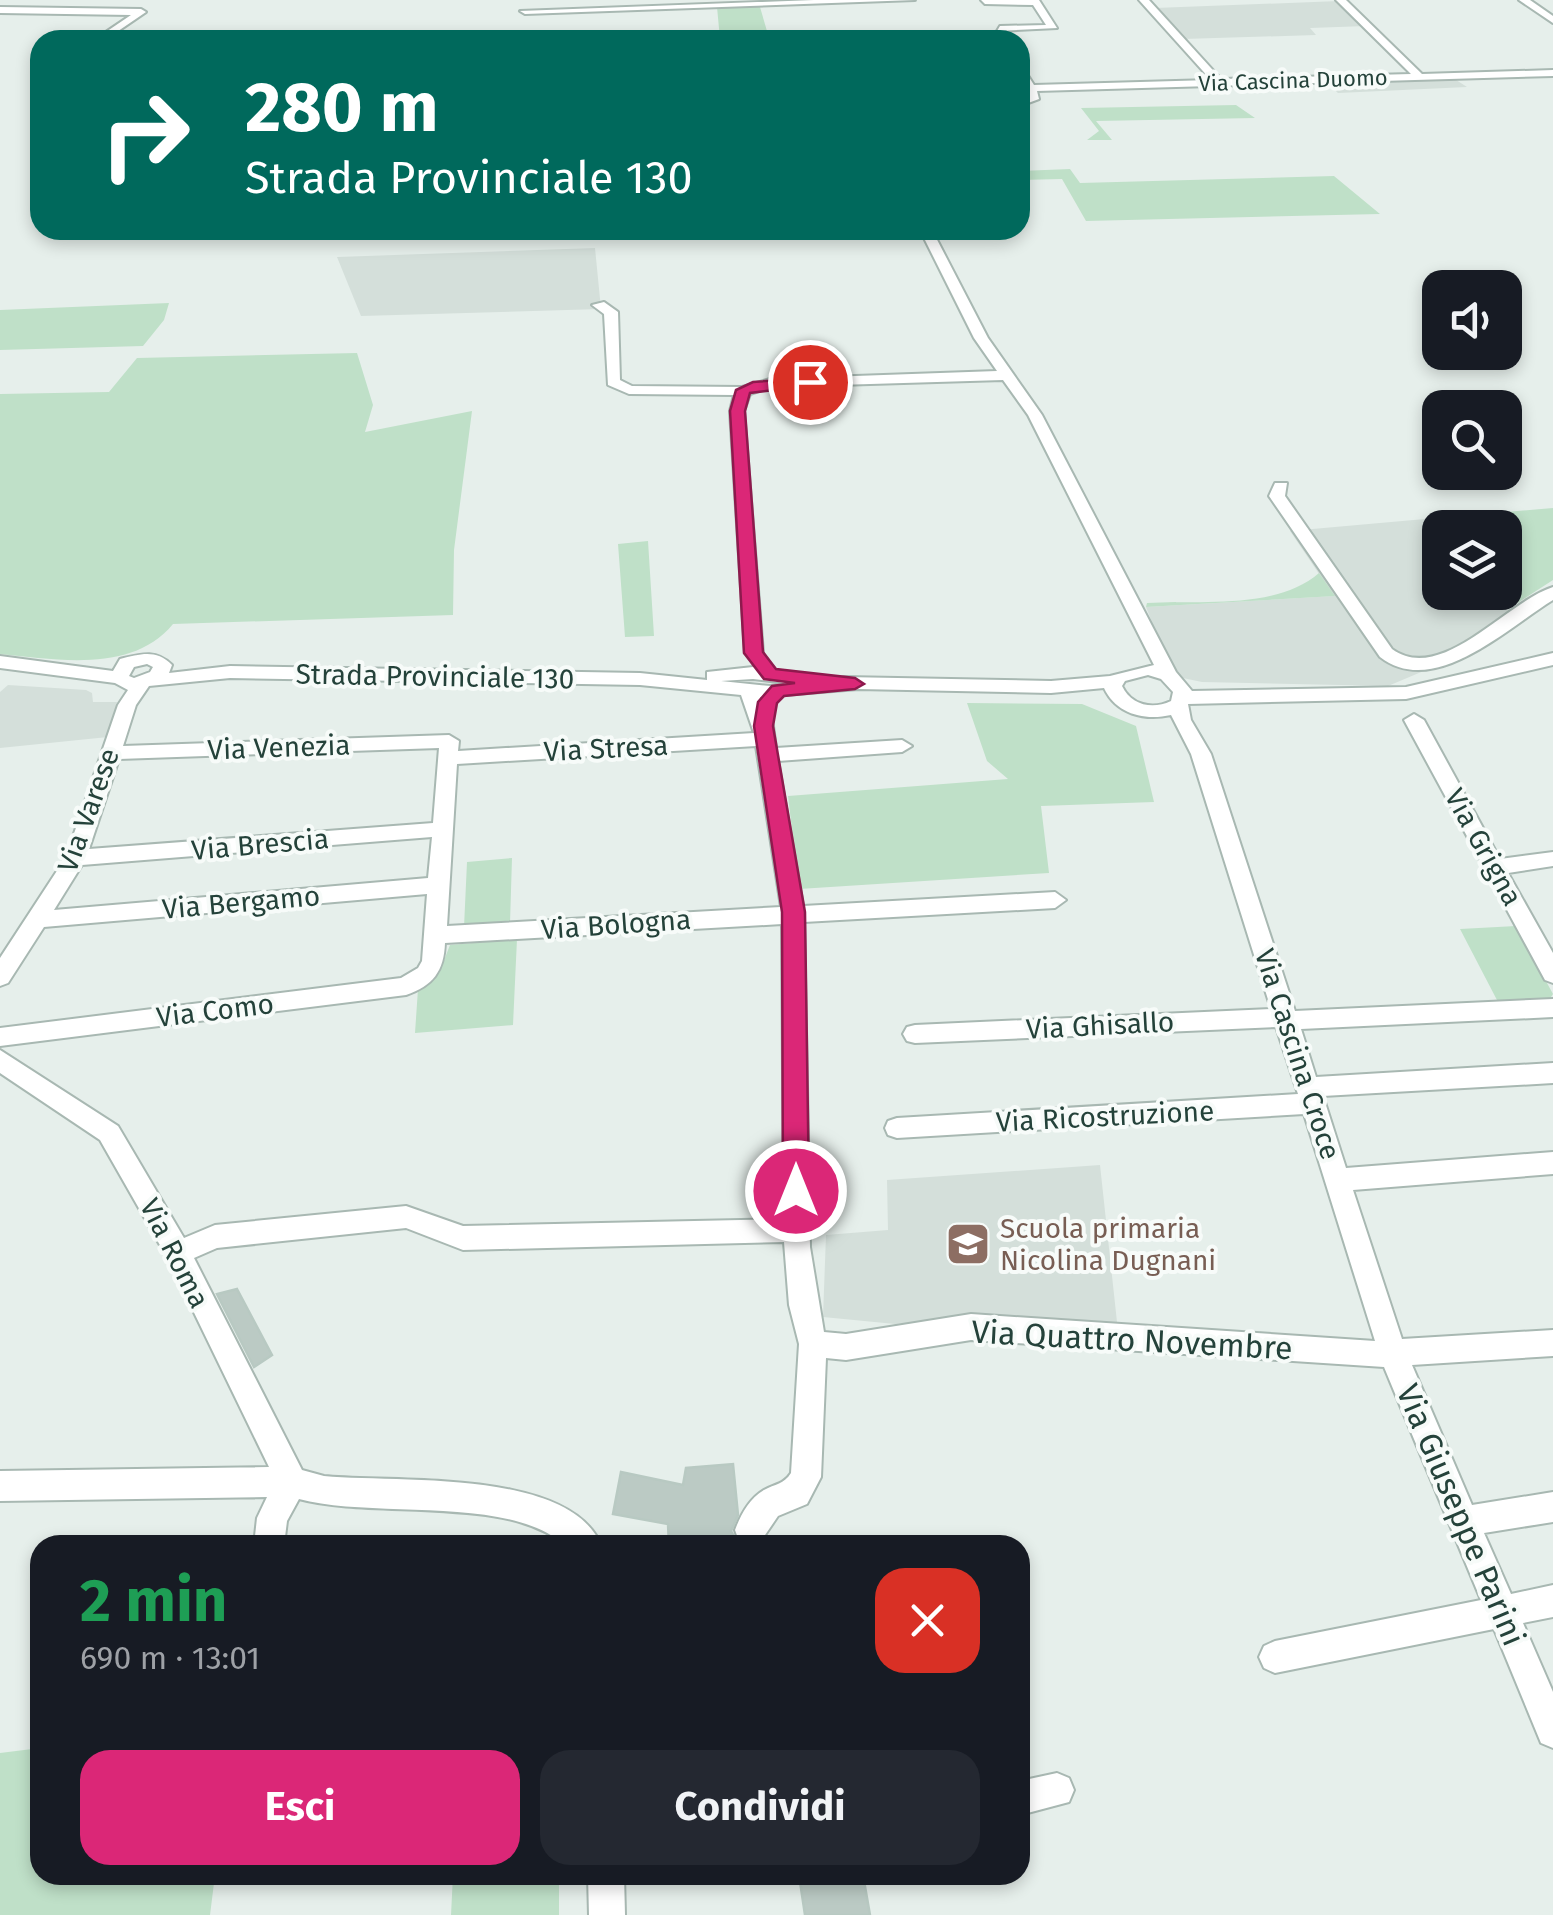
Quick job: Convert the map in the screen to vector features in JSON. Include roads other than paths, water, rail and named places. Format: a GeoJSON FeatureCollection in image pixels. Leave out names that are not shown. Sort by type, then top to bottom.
{"type":"FeatureCollection","features":[{"type":"Feature","properties":{"kind":"street"},"geometry":{"type":"LineString","coordinates":[[525,11],[773,2],[856,6],[910,0]]}},
{"type":"Feature","properties":{"kind":"street"},"geometry":{"type":"LineString","coordinates":[[1144,0],[1219,83]]}},
{"type":"Feature","properties":{"kind":"street"},"geometry":{"type":"LineString","coordinates":[[1341,0],[1419,76]]}},
{"type":"Feature","properties":{"kind":"street"},"geometry":{"type":"LineString","coordinates":[[1524,0],[1553,20]]}},
{"type":"Feature","properties":{"kind":"street"},"geometry":{"type":"LineString","coordinates":[[986,4],[1036,2],[1052,28],[1026,30]]}},
{"type":"Feature","properties":{"kind":"street"},"geometry":{"type":"LineString","coordinates":[[0,10],[141,12],[114,30]]}},
{"type":"Feature","properties":{"kind":"street"},"geometry":{"type":"LineString","coordinates":[[862,22],[864,30]]}},
{"type":"Feature","properties":{"kind":"street","name":"Via Cascina Duomo"},"geometry":{"type":"LineString","coordinates":[[1033,94],[1219,83],[1553,73]]}},
{"type":"Feature","properties":{"kind":"street"},"geometry":{"type":"LineString","coordinates":[[1320,80],[1331,89]]}},
{"type":"Feature","properties":{"kind":"street"},"geometry":{"type":"LineString","coordinates":[[1030,88],[1033,94],[1052,101]]}},
{"type":"Feature","properties":{"kind":"street","name":"Via Cascina Croce"},"geometry":{"type":"LineString","coordinates":[[931,240],[967,313],[1036,415],[1177,689],[1182,720],[1201,754],[1340,1180],[1392,1354]]}},
{"type":"Feature","properties":{"kind":"street"},"geometry":{"type":"LineString","coordinates":[[598,305],[611,312],[615,386],[640,391],[743,390],[770,383],[1008,374]]}},
{"type":"Feature","properties":{"kind":"street"},"geometry":{"type":"LineString","coordinates":[[743,390],[737,411],[754,653],[743,682],[765,740],[794,912],[796,1230],[803,1305],[814,1344],[806,1476],[796,1492],[771,1500],[750,1530]]}},
{"type":"Feature","properties":{"kind":"street"},"geometry":{"type":"LineString","coordinates":[[1281,486],[1277,496],[1386,653],[1399,662],[1424,667],[1441,662],[1553,592]]}},
{"type":"Feature","properties":{"kind":"street"},"geometry":{"type":"LineString","coordinates":[[1120,683],[1144,648],[1142,626]]}},
{"type":"Feature","properties":{"kind":"street"},"geometry":{"type":"LineString","coordinates":[[754,653],[774,682],[765,740]]}},
{"type":"Feature","properties":{"kind":"street","name":"Strada Provinciale 130"},"geometry":{"type":"LineString","coordinates":[[8,663],[137,680],[230,672],[1051,688],[1120,683],[1148,669],[1177,689],[1406,693],[1553,659]]}},
{"type":"Feature","properties":{"kind":"street","name":"Via Varese"},"geometry":{"type":"LineString","coordinates":[[0,989],[5,969],[76,858],[137,680]]}},
{"type":"Feature","properties":{"kind":"street","name":"Strada Provinciale 130"},"geometry":{"type":"LineString","coordinates":[[1120,683],[1144,711],[1164,711],[1177,689]]}},
{"type":"Feature","properties":{"kind":"street"},"geometry":{"type":"LineString","coordinates":[[1144,711],[1201,754]]}},
{"type":"Feature","properties":{"kind":"street","name":"Via Grigna"},"geometry":{"type":"LineString","coordinates":[[1414,720],[1553,974]]}},
{"type":"Feature","properties":{"kind":"street","name":"Via Stresa"},"geometry":{"type":"LineString","coordinates":[[449,749],[765,740],[902,746]]}},
{"type":"Feature","properties":{"kind":"street"},"geometry":{"type":"LineString","coordinates":[[438,935],[449,749]]}},
{"type":"Feature","properties":{"kind":"street","name":"Via Venezia"},"geometry":{"type":"LineString","coordinates":[[110,753],[449,749]]}},
{"type":"Feature","properties":{"kind":"street","name":"Via Brescia"},"geometry":{"type":"LineString","coordinates":[[76,858],[445,829]]}},
{"type":"Feature","properties":{"kind":"street"},"geometry":{"type":"LineString","coordinates":[[1495,867],[1553,859]]}},
{"type":"Feature","properties":{"kind":"street","name":"Via Bergamo"},"geometry":{"type":"LineString","coordinates":[[40,919],[442,885]]}},
{"type":"Feature","properties":{"kind":"street","name":"Via Bologna"},"geometry":{"type":"LineString","coordinates":[[438,935],[1055,900]]}},
{"type":"Feature","properties":{"kind":"street","name":"Via Como"},"geometry":{"type":"LineString","coordinates":[[11,1035],[406,986],[427,974],[438,935]]}},
{"type":"Feature","properties":{"kind":"street"},"geometry":{"type":"LineString","coordinates":[[1287,1019],[1553,1008]]}},
{"type":"Feature","properties":{"kind":"street","name":"Via Ghisallo"},"geometry":{"type":"LineString","coordinates":[[915,1034],[1287,1019]]}},
{"type":"Feature","properties":{"kind":"street","name":"Via Roma"},"geometry":{"type":"LineString","coordinates":[[11,1035],[5,1063],[109,1133],[178,1252],[292,1482]]}},
{"type":"Feature","properties":{"kind":"street","name":"Via Ricostruzione"},"geometry":{"type":"LineString","coordinates":[[896,1128],[1553,1072]]}},
{"type":"Feature","properties":{"kind":"street"},"geometry":{"type":"LineString","coordinates":[[1340,1180],[1553,1163]]}},
{"type":"Feature","properties":{"kind":"street"},"geometry":{"type":"LineString","coordinates":[[178,1252],[215,1237],[406,1216],[470,1238],[796,1230]]}},
{"type":"Feature","properties":{"kind":"street","name":"Via Quattro Novembre"},"geometry":{"type":"LineString","coordinates":[[814,1344],[846,1347],[971,1327],[1392,1354],[1553,1344]]}},
{"type":"Feature","properties":{"kind":"street","name":"Via Giuseppe Parini"},"geometry":{"type":"LineString","coordinates":[[1392,1354],[1551,1720]]}},
{"type":"Feature","properties":{"kind":"street"},"geometry":{"type":"LineString","coordinates":[[0,1486],[292,1482],[327,1493],[478,1498],[562,1522],[576,1535]]}},
{"type":"Feature","properties":{"kind":"street"},"geometry":{"type":"LineString","coordinates":[[270,1535],[272,1518],[292,1482]]}},
{"type":"Feature","properties":{"kind":"street"},"geometry":{"type":"LineString","coordinates":[[1464,1521],[1553,1507]]}},
{"type":"Feature","properties":{"kind":"street"},"geometry":{"type":"LineString","coordinates":[[1275,1657],[1553,1600]]}},
{"type":"Feature","properties":{"kind":"street"},"geometry":{"type":"LineString","coordinates":[[1030,1796],[1056,1790]]}},
{"type":"Feature","properties":{"kind":"street"},"geometry":{"type":"LineString","coordinates":[[606,1885],[607,1915]]}},
{"type":"Feature","properties":{"kind":"place","name":"Scuola primaria Nicolina Dugnani"},"geometry":{"type":"Point","coordinates":[968,1244]}}]}
